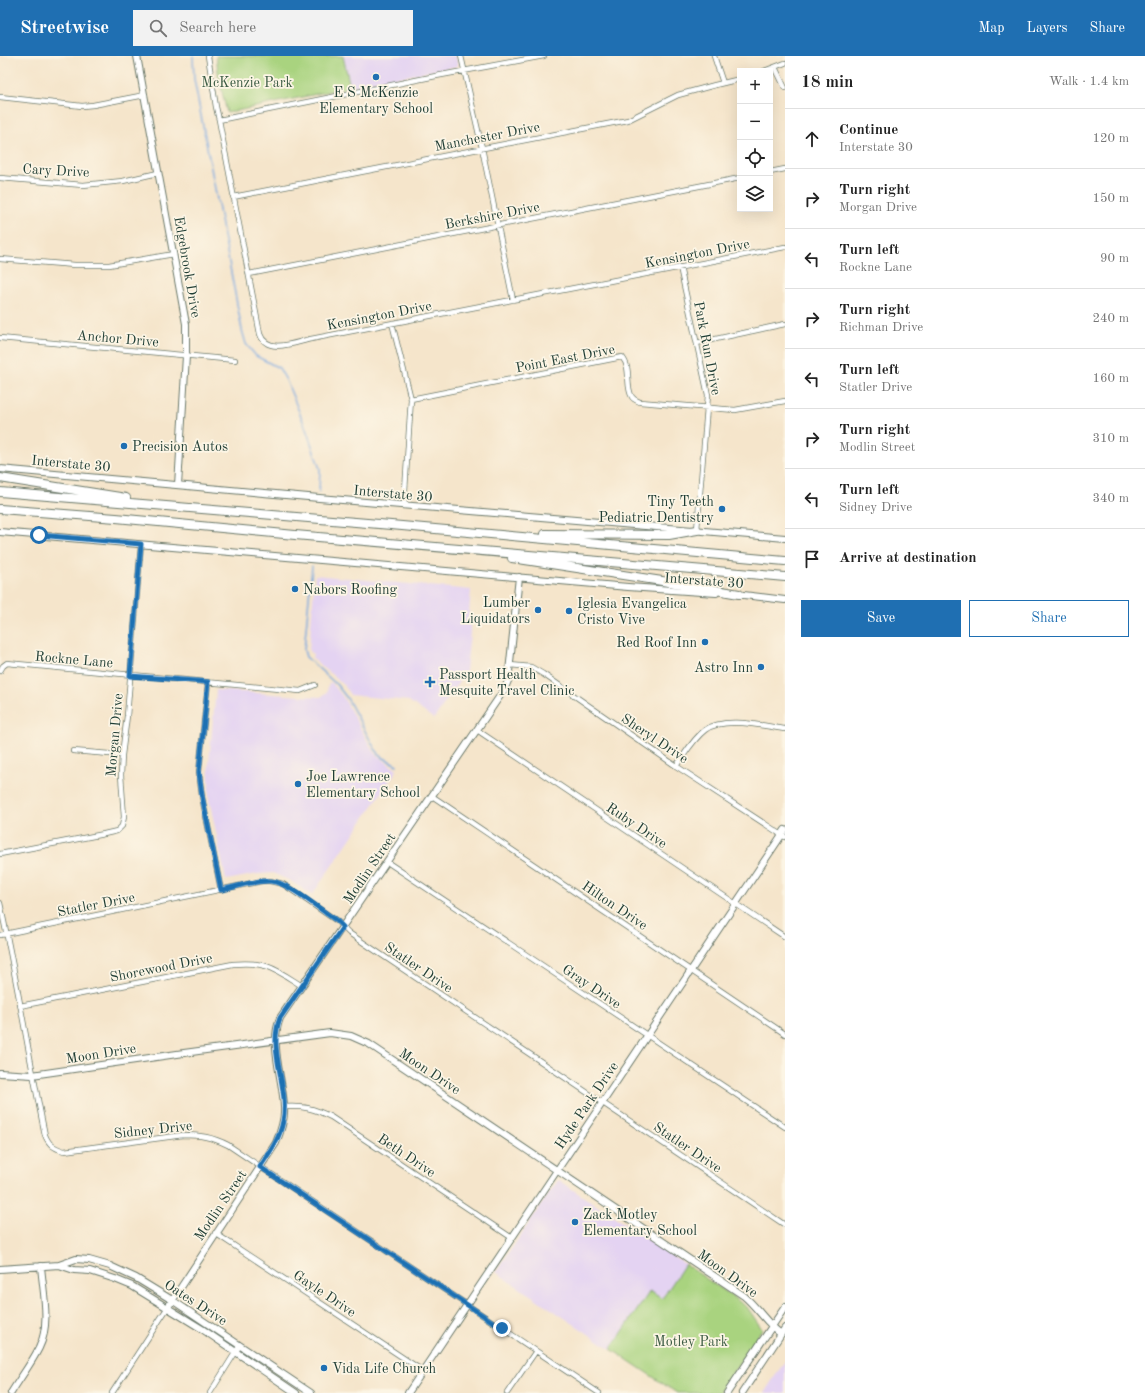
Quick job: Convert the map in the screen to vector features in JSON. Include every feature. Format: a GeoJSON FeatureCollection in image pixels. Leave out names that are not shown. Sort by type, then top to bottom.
{"type":"FeatureCollection","features":[{"type":"Feature","properties":{"kind":"highway"},"geometry":{"type":"LineString","coordinates":[[0,478],[103,494],[173,507]]}},
{"type":"Feature","properties":{"kind":"highway"},"geometry":{"type":"LineString","coordinates":[[0,492],[492,534],[785,561]]}},
{"type":"Feature","properties":{"kind":"highway"},"geometry":{"type":"LineString","coordinates":[[0,509],[785,577]]}},
{"type":"Feature","properties":{"kind":"highway"},"geometry":{"type":"LineString","coordinates":[[492,534],[669,534],[697,530]]}},
{"type":"Feature","properties":{"kind":"highway"},"geometry":{"type":"LineString","coordinates":[[471,550],[531,562],[648,578],[739,594]]}},
{"type":"Feature","properties":{"kind":"street","name":"Edgebrook Drive"},"geometry":{"type":"LineString","coordinates":[[137,56],[186,324],[186,356],[178,485]]}},
{"type":"Feature","properties":{"kind":"street","name":"Kensington Drive"},"geometry":{"type":"LineString","coordinates":[[208,56],[216,107],[260,336],[272,346],[280,346],[785,247]]}},
{"type":"Feature","properties":{"kind":"street"},"geometry":{"type":"LineString","coordinates":[[461,56],[482,148],[513,300]]}},
{"type":"Feature","properties":{"kind":"street"},"geometry":{"type":"LineString","coordinates":[[219,120],[544,56]]}},
{"type":"Feature","properties":{"kind":"street"},"geometry":{"type":"LineString","coordinates":[[714,56],[723,83]]}},
{"type":"Feature","properties":{"kind":"street"},"geometry":{"type":"LineString","coordinates":[[785,63],[775,67],[785,88]]}},
{"type":"Feature","properties":{"kind":"street","name":"Manchester Drive"},"geometry":{"type":"LineString","coordinates":[[233,197],[628,120],[678,95],[737,80]]}},
{"type":"Feature","properties":{"kind":"street"},"geometry":{"type":"LineString","coordinates":[[0,97],[82,106],[145,95]]}},
{"type":"Feature","properties":{"kind":"street"},"geometry":{"type":"LineString","coordinates":[[773,171],[785,169]]}},
{"type":"Feature","properties":{"kind":"street","name":"Cary Drive"},"geometry":{"type":"LineString","coordinates":[[0,178],[83,185],[123,181],[158,173]]}},
{"type":"Feature","properties":{"kind":"street","name":"Berkshire Drive"},"geometry":{"type":"LineString","coordinates":[[248,274],[737,179]]}},
{"type":"Feature","properties":{"kind":"street"},"geometry":{"type":"LineString","coordinates":[[0,259],[75,265],[109,265],[174,254]]}},
{"type":"Feature","properties":{"kind":"street","name":"Park Run Drive"},"geometry":{"type":"LineString","coordinates":[[680,267],[708,395],[697,530]]}},
{"type":"Feature","properties":{"kind":"street"},"geometry":{"type":"LineString","coordinates":[[392,323],[411,399],[404,506]]}},
{"type":"Feature","properties":{"kind":"street"},"geometry":{"type":"LineString","coordinates":[[697,343],[785,324]]}},
{"type":"Feature","properties":{"kind":"street","name":"Anchor Drive"},"geometry":{"type":"LineString","coordinates":[[0,338],[235,360]]}},
{"type":"Feature","properties":{"kind":"street","name":"Point East Drive"},"geometry":{"type":"LineString","coordinates":[[411,399],[622,357],[626,362],[630,393],[632,398],[640,402],[735,410],[785,401]]}},
{"type":"Feature","properties":{"kind":"street","name":"Interstate 30"},"geometry":{"type":"LineString","coordinates":[[0,469],[404,506],[785,538]]}},
{"type":"Feature","properties":{"kind":"street","name":"Interstate 30"},"geometry":{"type":"LineString","coordinates":[[0,532],[636,588],[739,594],[785,600]]}},
{"type":"Feature","properties":{"kind":"street","name":"Morgan Drive"},"geometry":{"type":"LineString","coordinates":[[0,854],[117,831],[122,826],[124,817],[121,775],[122,755],[127,716],[141,544]]}},
{"type":"Feature","properties":{"kind":"street","name":"Modlin Street"},"geometry":{"type":"LineString","coordinates":[[112,1393],[280,1134],[284,1120],[284,1107],[276,1040],[277,1025],[280,1018],[504,690],[508,681],[520,577]]}},
{"type":"Feature","properties":{"kind":"street","name":"Rockne Lane"},"geometry":{"type":"LineString","coordinates":[[0,672],[3,666],[7,663],[130,676],[300,691],[315,685]]}},
{"type":"Feature","properties":{"kind":"street","name":"Sheryl Drive"},"geometry":{"type":"LineString","coordinates":[[510,665],[530,667],[542,674],[676,766],[784,834]]}},
{"type":"Feature","properties":{"kind":"street"},"geometry":{"type":"LineString","coordinates":[[208,682],[199,772],[202,796],[221,890]]}},
{"type":"Feature","properties":{"kind":"street"},"geometry":{"type":"LineString","coordinates":[[676,766],[695,739],[709,728],[722,724],[734,723],[785,729]]}},
{"type":"Feature","properties":{"kind":"street","name":"Ruby Drive"},"geometry":{"type":"LineString","coordinates":[[477,730],[785,937]]}},
{"type":"Feature","properties":{"kind":"street"},"geometry":{"type":"LineString","coordinates":[[73,750],[122,755]]}},
{"type":"Feature","properties":{"kind":"street","name":"Hilton Drive"},"geometry":{"type":"LineString","coordinates":[[432,796],[785,1034]]}},
{"type":"Feature","properties":{"kind":"street","name":"Hyde Park Drive"},"geometry":{"type":"LineString","coordinates":[[408,1393],[735,904],[784,834]]}},
{"type":"Feature","properties":{"kind":"street","name":"Gray Drive"},"geometry":{"type":"LineString","coordinates":[[387,862],[785,1127]]}},
{"type":"Feature","properties":{"kind":"street","name":"Statler Drive"},"geometry":{"type":"LineString","coordinates":[[0,935],[221,890],[275,881],[289,888],[337,921],[349,933],[785,1225]]}},
{"type":"Feature","properties":{"kind":"street","name":"Sidney Drive"},"geometry":{"type":"LineString","coordinates":[[0,903],[7,934],[32,1075],[48,1143],[56,1149],[64,1151],[183,1135],[200,1135],[216,1139],[228,1145],[599,1393]]}},
{"type":"Feature","properties":{"kind":"street","name":"Shorewood Drive"},"geometry":{"type":"LineString","coordinates":[[20,1006],[233,964],[251,962],[265,965],[276,970],[302,986]]}},
{"type":"Feature","properties":{"kind":"street","name":"Moon Drive"},"geometry":{"type":"LineString","coordinates":[[0,1073],[32,1075],[330,1033],[345,1034],[358,1038],[744,1296],[753,1304],[772,1327],[783,1331]]}},
{"type":"Feature","properties":{"kind":"street","name":"Beth Drive"},"geometry":{"type":"LineString","coordinates":[[284,1107],[301,1106],[318,1110],[331,1117],[512,1238]]}},
{"type":"Feature","properties":{"kind":"street","name":"Gayle Drive"},"geometry":{"type":"LineString","coordinates":[[215,1233],[422,1371]]}},
{"type":"Feature","properties":{"kind":"street","name":"Oates Drive"},"geometry":{"type":"LineString","coordinates":[[0,1269],[59,1265],[76,1259],[89,1260],[110,1266],[136,1278],[172,1300],[310,1392]]}},
{"type":"Feature","properties":{"kind":"street","name":"Oates Drive"},"geometry":{"type":"LineString","coordinates":[[59,1265],[74,1270],[90,1271],[132,1286],[168,1307],[296,1393]]}},
{"type":"Feature","properties":{"kind":"street"},"geometry":{"type":"LineString","coordinates":[[11,1393],[39,1348],[44,1333],[45,1315],[41,1266]]}},
{"type":"Feature","properties":{"kind":"street"},"geometry":{"type":"LineString","coordinates":[[727,1393],[785,1307]]}},
{"type":"Feature","properties":{"kind":"street"},"geometry":{"type":"LineString","coordinates":[[742,1393],[783,1331]]}},
{"type":"Feature","properties":{"kind":"street"},"geometry":{"type":"LineString","coordinates":[[210,1393],[240,1345]]}},
{"type":"Feature","properties":{"kind":"street"},"geometry":{"type":"LineString","coordinates":[[507,1393],[536,1351]]}},
{"type":"Feature","properties":{"kind":"shaded area","name":"E S McKenzie Elementary School"},"geometry":{"type":"Polygon","coordinates":[[[343,56],[456,56],[458,66],[350,87],[343,56]]]}},
{"type":"Feature","properties":{"kind":"shaded area"},"geometry":{"type":"Polygon","coordinates":[[[315,575],[471,590],[468,624],[471,624],[466,671],[434,719],[409,701],[350,695],[344,685],[312,658],[313,654],[309,651],[315,575]]]}},
{"type":"Feature","properties":{"kind":"shaded area","name":"Joe Lawrence Elementary School"},"geometry":{"type":"Polygon","coordinates":[[[331,682],[343,697],[372,749],[378,756],[397,770],[312,895],[291,881],[273,873],[258,874],[226,880],[209,798],[209,762],[216,690],[321,697],[327,692],[328,685],[331,682]]]}},
{"type":"Feature","properties":{"kind":"shaded area","name":"Zack Motley Elementary School"},"geometry":{"type":"Polygon","coordinates":[[[558,1180],[685,1264],[662,1299],[650,1291],[611,1349],[496,1272],[558,1180]]]}},
{"type":"Feature","properties":{"kind":"shaded area"},"geometry":{"type":"Polygon","coordinates":[[[785,1361],[785,1393],[764,1393],[785,1361]]]}},
{"type":"Feature","properties":{"kind":"green space","name":"McKenzie Park"},"geometry":{"type":"Polygon","coordinates":[[[216,56],[343,56],[350,87],[227,113],[219,79],[216,56]]]}},
{"type":"Feature","properties":{"kind":"green space","name":"Motley Park"},"geometry":{"type":"Polygon","coordinates":[[[685,1264],[747,1307],[762,1329],[719,1393],[677,1393],[611,1349],[650,1291],[662,1299],[685,1264]]]}},
{"type":"Feature","properties":{"kind":"waterway"},"geometry":{"type":"LineString","coordinates":[[193,56],[194,79],[242,330],[246,344],[256,356],[279,368],[286,380],[305,426],[320,469],[319,492]]}},
{"type":"Feature","properties":{"kind":"waterway"},"geometry":{"type":"LineString","coordinates":[[312,566],[304,650],[306,657],[336,684],[347,698],[375,749],[382,757],[397,765]]}},
{"type":"Feature","properties":{"kind":"place","name":"E S McKenzie Elementary School"},"geometry":{"type":"Point","coordinates":[376,77]}},
{"type":"Feature","properties":{"kind":"place","name":"Precision Autos"},"geometry":{"type":"Point","coordinates":[124,446]}},
{"type":"Feature","properties":{"kind":"place","name":"Tiny Teeth Pediatric Dentistry"},"geometry":{"type":"Point","coordinates":[722,509]}},
{"type":"Feature","properties":{"kind":"place","name":"Nabors Roofing"},"geometry":{"type":"Point","coordinates":[295,589]}},
{"type":"Feature","properties":{"kind":"place","name":"Lumber Liquidators"},"geometry":{"type":"Point","coordinates":[538,610]}},
{"type":"Feature","properties":{"kind":"place","name":"Iglesia Evangelica Cristo Vive"},"geometry":{"type":"Point","coordinates":[569,611]}},
{"type":"Feature","properties":{"kind":"place","name":"Red Roof Inn"},"geometry":{"type":"Point","coordinates":[705,642]}},
{"type":"Feature","properties":{"kind":"place","name":"Astro Inn"},"geometry":{"type":"Point","coordinates":[761,667]}},
{"type":"Feature","properties":{"kind":"place","name":"Passport Health Mesquite Travel Clinic"},"geometry":{"type":"Point","coordinates":[430,682]}},
{"type":"Feature","properties":{"kind":"place","name":"Joe Lawrence Elementary School"},"geometry":{"type":"Point","coordinates":[298,784]}},
{"type":"Feature","properties":{"kind":"place","name":"Zack Motley Elementary School"},"geometry":{"type":"Point","coordinates":[575,1222]}},
{"type":"Feature","properties":{"kind":"place","name":"Vida Life Church"},"geometry":{"type":"Point","coordinates":[324,1368]}},
{"type":"Feature","properties":{"kind":"route"},"geometry":{"type":"LineString","coordinates":[[39,535],[141,544],[130,676],[208,682],[199,772],[202,796],[221,890],[247,884],[275,881],[289,888],[337,921],[343,927],[280,1018],[277,1025],[276,1048],[284,1107],[284,1120],[276,1142],[260,1167],[502,1328]]}}]}
